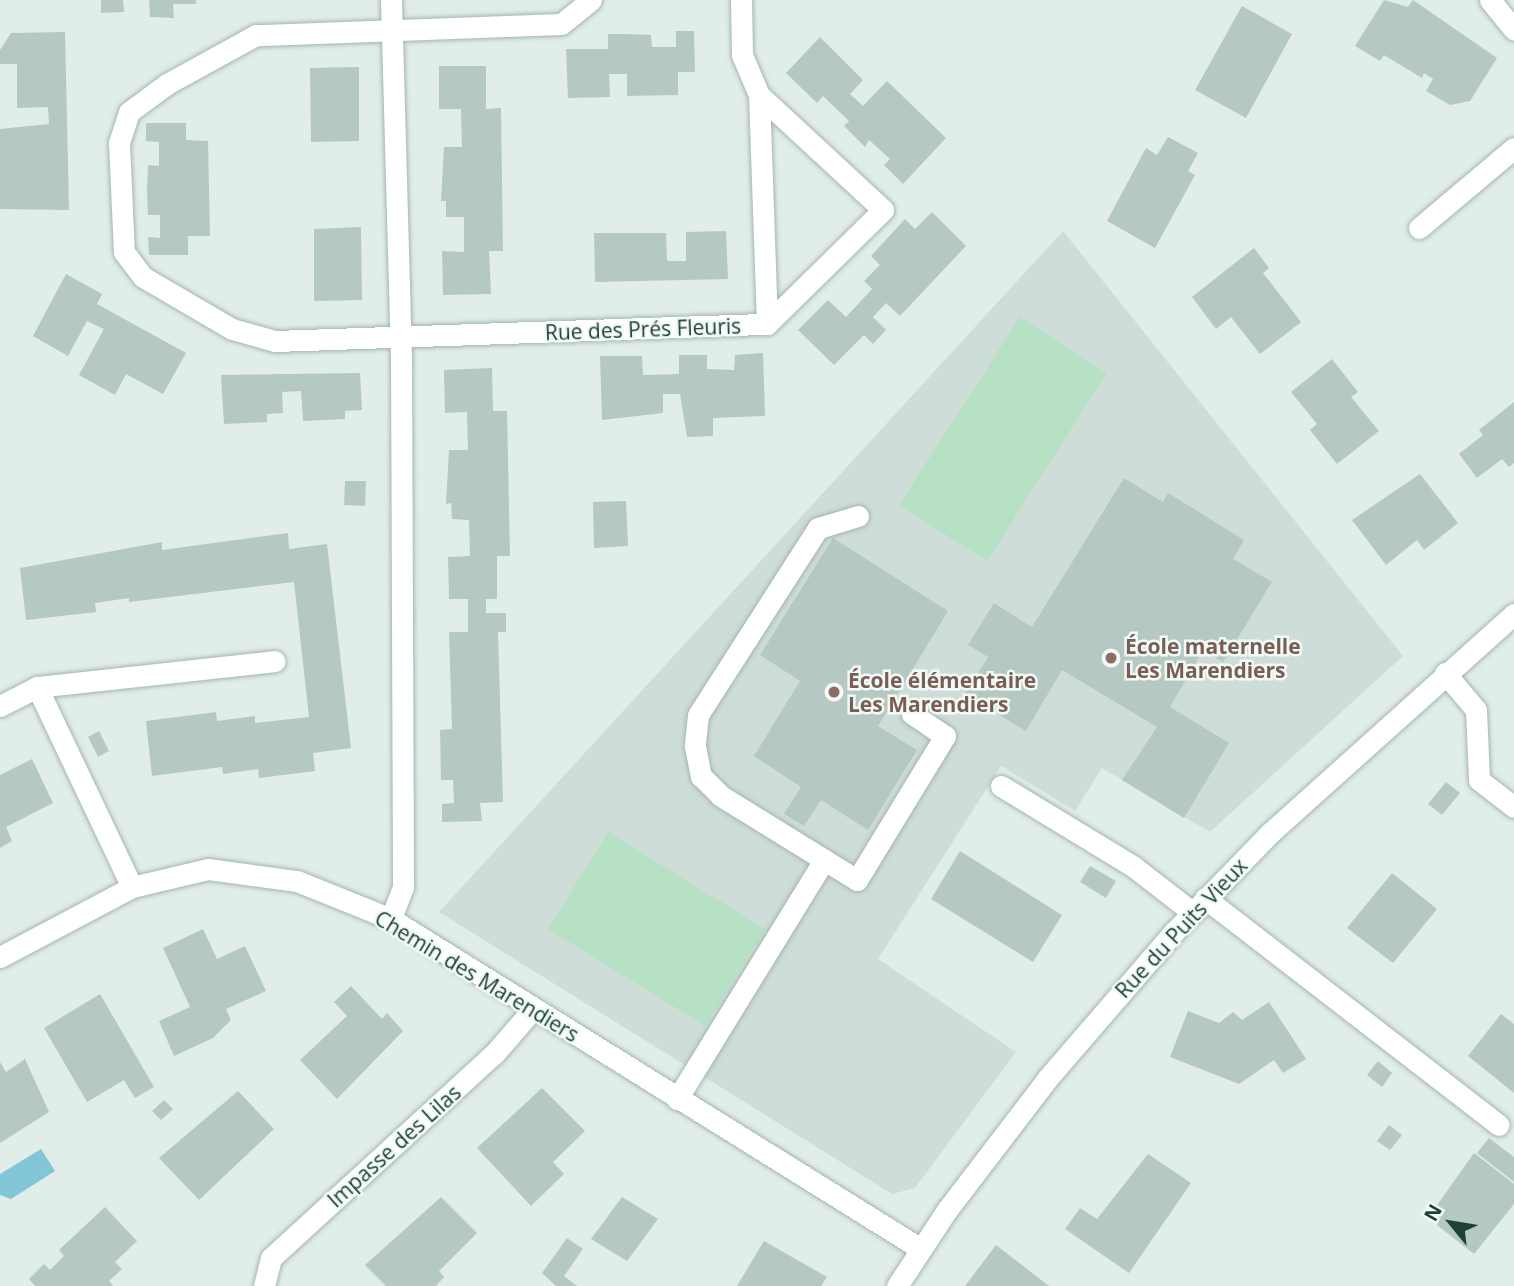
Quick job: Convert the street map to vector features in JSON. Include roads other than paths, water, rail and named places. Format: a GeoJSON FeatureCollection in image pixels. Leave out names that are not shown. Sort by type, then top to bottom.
{"type":"FeatureCollection","features":[{"type":"Feature","properties":{"kind":"street"},"geometry":{"type":"LineString","coordinates":[[391,0],[401,338],[403,887],[391,919]]}},
{"type":"Feature","properties":{"kind":"street","name":"Rue des Prés Fleuris"},"geometry":{"type":"LineString","coordinates":[[591,0],[561,24],[256,35],[167,84],[129,112],[119,143],[124,252],[143,277],[232,329],[275,341],[767,324],[758,95],[742,55],[741,0]]}},
{"type":"Feature","properties":{"kind":"street"},"geometry":{"type":"LineString","coordinates":[[1490,0],[1514,30]]}},
{"type":"Feature","properties":{"kind":"street"},"geometry":{"type":"LineString","coordinates":[[758,95],[883,210],[767,324]]}},
{"type":"Feature","properties":{"kind":"street"},"geometry":{"type":"LineString","coordinates":[[1419,228],[1514,148]]}},
{"type":"Feature","properties":{"kind":"street"},"geometry":{"type":"LineString","coordinates":[[858,516],[818,527],[698,715],[695,746],[701,776],[721,796],[857,880],[945,736],[912,714]]}},
{"type":"Feature","properties":{"kind":"street","name":"Rue du Puits Vieux"},"geometry":{"type":"LineString","coordinates":[[897,1286],[920,1249],[1047,1079],[1199,905],[1445,673],[1514,614]]}},
{"type":"Feature","properties":{"kind":"street"},"geometry":{"type":"LineString","coordinates":[[0,706],[37,687],[275,661]]}},
{"type":"Feature","properties":{"kind":"street"},"geometry":{"type":"LineString","coordinates":[[1445,673],[1476,710],[1479,780],[1514,807]]}},
{"type":"Feature","properties":{"kind":"street"},"geometry":{"type":"LineString","coordinates":[[37,687],[132,887]]}},
{"type":"Feature","properties":{"kind":"street"},"geometry":{"type":"LineString","coordinates":[[1001,786],[1199,905],[1499,1125]]}},
{"type":"Feature","properties":{"kind":"street"},"geometry":{"type":"LineString","coordinates":[[677,1099],[824,860]]}},
{"type":"Feature","properties":{"kind":"street","name":"Chemin des Marendiers"},"geometry":{"type":"LineString","coordinates":[[0,957],[132,887],[220,871],[297,881],[391,919],[920,1249]]}},
{"type":"Feature","properties":{"kind":"street","name":"Impasse des Lilas"},"geometry":{"type":"LineString","coordinates":[[264,1286],[271,1258],[495,1053],[533,1009]]}},
{"type":"Feature","properties":{"kind":"water"},"geometry":{"type":"Polygon","coordinates":[[[41,1149],[55,1171],[11,1199],[0,1195],[0,1174],[41,1149]]]}},
{"type":"Feature","properties":{"kind":"place","name":"École maternelle Les Marendiers"},"geometry":{"type":"Point","coordinates":[1111,658]}},
{"type":"Feature","properties":{"kind":"place","name":"École élémentaire Les Marendiers"},"geometry":{"type":"Point","coordinates":[834,692]}}]}
